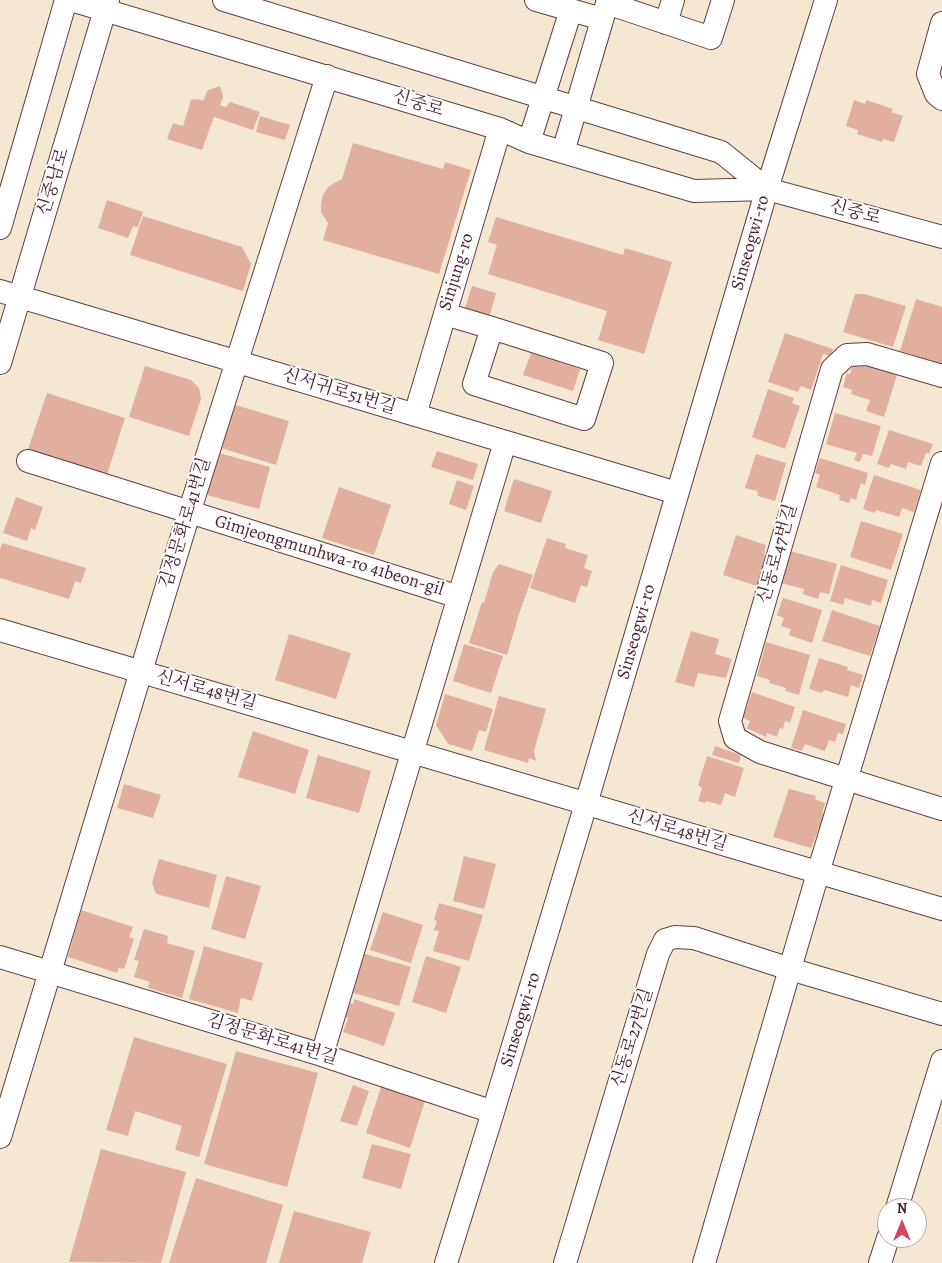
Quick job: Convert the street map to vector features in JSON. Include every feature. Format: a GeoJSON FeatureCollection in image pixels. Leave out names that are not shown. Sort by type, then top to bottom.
{"type":"FeatureCollection","features":[{"type":"Feature","properties":{"kind":"street"},"geometry":{"type":"LineString","coordinates":[[0,228],[66,0]]}},
{"type":"Feature","properties":{"kind":"street","name":"신중로"},"geometry":{"type":"LineString","coordinates":[[70,0],[107,5],[326,76],[500,129],[529,142],[694,191],[767,189],[942,237]]}},
{"type":"Feature","properties":{"kind":"street","name":"신중로"},"geometry":{"type":"LineString","coordinates":[[224,0],[721,152],[767,189]]}},
{"type":"Feature","properties":{"kind":"street"},"geometry":{"type":"LineString","coordinates":[[536,0],[571,10],[606,7],[666,23],[711,38],[723,0]]}},
{"type":"Feature","properties":{"kind":"street"},"geometry":{"type":"LineString","coordinates":[[666,23],[673,0]]}},
{"type":"Feature","properties":{"kind":"street","name":"Sinseogwi-ro"},"geometry":{"type":"LineString","coordinates":[[446,1263],[586,804],[767,189],[826,0]]}},
{"type":"Feature","properties":{"kind":"street","name":"신중남로"},"geometry":{"type":"LineString","coordinates":[[0,363],[10,294],[107,5]]}},
{"type":"Feature","properties":{"kind":"street"},"geometry":{"type":"LineString","coordinates":[[563,152],[606,7]]}},
{"type":"Feature","properties":{"kind":"street"},"geometry":{"type":"LineString","coordinates":[[529,142],[571,10]]}},
{"type":"Feature","properties":{"kind":"street"},"geometry":{"type":"LineString","coordinates":[[942,23],[928,74],[936,94],[942,98]]}},
{"type":"Feature","properties":{"kind":"street","name":"김정문화로41번길"},"geometry":{"type":"LineString","coordinates":[[0,1137],[140,672],[326,76]]}},
{"type":"Feature","properties":{"kind":"street","name":"Sinjung-ro"},"geometry":{"type":"LineString","coordinates":[[415,415],[500,129]]}},
{"type":"Feature","properties":{"kind":"street","name":"신서귀로51번길"},"geometry":{"type":"LineString","coordinates":[[10,294],[677,494]]}},
{"type":"Feature","properties":{"kind":"street"},"geometry":{"type":"LineString","coordinates":[[445,314],[492,328],[602,363],[584,419],[474,384],[492,328]]}},
{"type":"Feature","properties":{"kind":"street","name":"신동로47번길"},"geometry":{"type":"LineString","coordinates":[[942,376],[867,354],[847,355],[832,369],[730,721],[735,738],[760,752],[942,809]]}},
{"type":"Feature","properties":{"kind":"street"},"geometry":{"type":"LineString","coordinates":[[322,1055],[504,442]]}},
{"type":"Feature","properties":{"kind":"street","name":"Gimjeongmunhwa-ro 41beon-gil"},"geometry":{"type":"LineString","coordinates":[[28,461],[459,596]]}},
{"type":"Feature","properties":{"kind":"street"},"geometry":{"type":"LineString","coordinates":[[704,1263],[818,872],[942,463]]}},
{"type":"Feature","properties":{"kind":"street","name":"신서로48번길"},"geometry":{"type":"LineString","coordinates":[[0,630],[942,909]]}},
{"type":"Feature","properties":{"kind":"street","name":"신동로27번길"},"geometry":{"type":"LineString","coordinates":[[566,1263],[658,954],[665,940],[675,937],[694,938],[790,969],[942,1014]]}},
{"type":"Feature","properties":{"kind":"street","name":"김정문화로41번길"},"geometry":{"type":"LineString","coordinates":[[0,957],[322,1055],[493,1112]]}},
{"type":"Feature","properties":{"kind":"street"},"geometry":{"type":"LineString","coordinates":[[900,1198],[942,1061]]}},
{"type":"Feature","properties":{"kind":"street"},"geometry":{"type":"LineString","coordinates":[[880,1263],[885,1248]]}},
{"type":"Feature","properties":{"kind":"building"},"geometry":{"type":"Polygon","coordinates":[[[220,86],[223,97],[220,105],[226,107],[230,102],[260,112],[253,130],[214,117],[202,150],[167,139],[173,123],[183,126],[191,100],[198,99],[203,101],[208,90],[220,86]]]}},
{"type":"Feature","properties":{"kind":"building"},"geometry":{"type":"Polygon","coordinates":[[[854,100],[865,104],[866,100],[893,109],[891,112],[903,116],[894,142],[883,139],[882,142],[857,134],[858,130],[846,126],[854,100]]]}},
{"type":"Feature","properties":{"kind":"building"},"geometry":{"type":"Polygon","coordinates":[[[260,116],[290,125],[285,140],[256,132],[260,116]]]}},
{"type":"Feature","properties":{"kind":"building"},"geometry":{"type":"Polygon","coordinates":[[[353,143],[443,169],[445,162],[471,170],[439,274],[323,240],[328,223],[321,212],[323,195],[329,186],[342,179],[353,143]]]}},
{"type":"Feature","properties":{"kind":"building"},"geometry":{"type":"Polygon","coordinates":[[[107,200],[143,212],[138,227],[133,226],[128,238],[98,228],[107,200]]]}},
{"type":"Feature","properties":{"kind":"building"},"geometry":{"type":"Polygon","coordinates":[[[143,216],[242,247],[251,264],[243,291],[130,255],[143,216]]]}},
{"type":"Feature","properties":{"kind":"building"},"geometry":{"type":"Polygon","coordinates":[[[496,217],[623,255],[625,248],[672,262],[644,354],[598,340],[607,311],[488,274],[497,245],[488,242],[496,217]]]}},
{"type":"Feature","properties":{"kind":"building"},"geometry":{"type":"Polygon","coordinates":[[[472,286],[496,293],[489,318],[464,311],[472,286]]]}},
{"type":"Feature","properties":{"kind":"building"},"geometry":{"type":"Polygon","coordinates":[[[855,294],[864,294],[906,306],[893,347],[843,332],[855,294]]]}},
{"type":"Feature","properties":{"kind":"building"},"geometry":{"type":"Polygon","coordinates":[[[916,299],[942,307],[942,364],[900,351],[916,299]]]}},
{"type":"Feature","properties":{"kind":"building"},"geometry":{"type":"Polygon","coordinates":[[[785,333],[833,349],[830,356],[823,354],[811,390],[801,386],[798,392],[768,382],[785,333]]]}},
{"type":"Feature","properties":{"kind":"building"},"geometry":{"type":"Polygon","coordinates":[[[531,353],[580,369],[573,391],[523,375],[531,353]]]}},
{"type":"Feature","properties":{"kind":"building"},"geometry":{"type":"Polygon","coordinates":[[[860,363],[897,375],[884,417],[866,411],[870,400],[851,394],[852,390],[843,387],[847,373],[850,374],[852,366],[860,363]]]}},
{"type":"Feature","properties":{"kind":"building"},"geometry":{"type":"Polygon","coordinates":[[[145,366],[191,380],[199,388],[201,399],[189,436],[129,417],[145,366]]]}},
{"type":"Feature","properties":{"kind":"building"},"geometry":{"type":"Polygon","coordinates":[[[768,389],[794,398],[792,403],[800,406],[785,449],[752,437],[768,389]]]}},
{"type":"Feature","properties":{"kind":"building"},"geometry":{"type":"Polygon","coordinates":[[[47,393],[125,418],[107,475],[28,449],[47,393]]]}},
{"type":"Feature","properties":{"kind":"building"},"geometry":{"type":"Polygon","coordinates":[[[232,404],[289,421],[276,465],[218,447],[232,404]]]}},
{"type":"Feature","properties":{"kind":"building"},"geometry":{"type":"Polygon","coordinates":[[[835,413],[881,426],[872,456],[863,454],[860,462],[854,460],[857,453],[826,444],[835,413]]]}},
{"type":"Feature","properties":{"kind":"building"},"geometry":{"type":"Polygon","coordinates":[[[889,430],[933,444],[929,454],[926,453],[921,466],[908,462],[906,469],[891,464],[889,468],[877,464],[889,430]]]}},
{"type":"Feature","properties":{"kind":"building"},"geometry":{"type":"Polygon","coordinates":[[[437,451],[478,464],[473,480],[431,467],[437,451]]]}},
{"type":"Feature","properties":{"kind":"building"},"geometry":{"type":"Polygon","coordinates":[[[219,453],[270,467],[259,509],[207,495],[219,453]]]}},
{"type":"Feature","properties":{"kind":"building"},"geometry":{"type":"Polygon","coordinates":[[[756,454],[786,463],[775,501],[758,496],[757,491],[745,488],[756,454]]]}},
{"type":"Feature","properties":{"kind":"building"},"geometry":{"type":"Polygon","coordinates":[[[820,458],[868,473],[865,485],[861,483],[856,500],[851,498],[849,503],[839,500],[840,495],[816,487],[820,475],[815,473],[820,458]]]}},
{"type":"Feature","properties":{"kind":"building"},"geometry":{"type":"Polygon","coordinates":[[[874,475],[921,490],[914,512],[902,508],[899,517],[876,510],[875,513],[863,509],[874,475]]]}},
{"type":"Feature","properties":{"kind":"building"},"geometry":{"type":"Polygon","coordinates":[[[514,479],[552,491],[541,523],[504,511],[514,479]]]}},
{"type":"Feature","properties":{"kind":"building"},"geometry":{"type":"Polygon","coordinates":[[[457,480],[474,486],[466,510],[449,504],[457,480]]]}},
{"type":"Feature","properties":{"kind":"building"},"geometry":{"type":"Polygon","coordinates":[[[339,487],[391,505],[374,555],[322,538],[339,487]]]}},
{"type":"Feature","properties":{"kind":"building"},"geometry":{"type":"Polygon","coordinates":[[[16,497],[43,507],[35,530],[31,528],[27,541],[3,533],[16,497]]]}},
{"type":"Feature","properties":{"kind":"building"},"geometry":{"type":"Polygon","coordinates":[[[861,521],[903,534],[891,570],[850,557],[861,521]]]}},
{"type":"Feature","properties":{"kind":"building"},"geometry":{"type":"Polygon","coordinates":[[[736,535],[766,545],[764,554],[770,556],[760,587],[723,575],[736,535]]]}},
{"type":"Feature","properties":{"kind":"building"},"geometry":{"type":"Polygon","coordinates":[[[547,538],[566,544],[565,548],[588,555],[584,568],[592,571],[587,587],[581,585],[575,603],[530,588],[547,538]]]}},
{"type":"Feature","properties":{"kind":"building"},"geometry":{"type":"Polygon","coordinates":[[[2,543],[86,568],[81,583],[75,581],[69,599],[0,578],[0,550],[2,543]]]}},
{"type":"Feature","properties":{"kind":"building"},"geometry":{"type":"Polygon","coordinates":[[[790,551],[837,564],[829,594],[820,592],[818,599],[803,594],[804,589],[781,583],[790,551]]]}},
{"type":"Feature","properties":{"kind":"building"},"geometry":{"type":"Polygon","coordinates":[[[499,564],[533,575],[507,655],[469,643],[493,572],[499,564]]]}},
{"type":"Feature","properties":{"kind":"building"},"geometry":{"type":"Polygon","coordinates":[[[841,565],[888,580],[881,603],[872,600],[871,606],[845,598],[843,605],[830,601],[841,565]]]}},
{"type":"Feature","properties":{"kind":"building"},"geometry":{"type":"Polygon","coordinates":[[[783,598],[822,610],[812,643],[789,635],[791,629],[781,626],[784,618],[777,615],[783,598]]]}},
{"type":"Feature","properties":{"kind":"building"},"geometry":{"type":"Polygon","coordinates":[[[832,610],[880,626],[870,656],[822,641],[832,610]]]}},
{"type":"Feature","properties":{"kind":"building"},"geometry":{"type":"Polygon","coordinates":[[[691,631],[719,639],[715,654],[732,659],[726,678],[698,673],[694,687],[675,682],[691,631]]]}},
{"type":"Feature","properties":{"kind":"building"},"geometry":{"type":"Polygon","coordinates":[[[289,634],[351,653],[336,699],[275,680],[289,634]]]}},
{"type":"Feature","properties":{"kind":"building"},"geometry":{"type":"Polygon","coordinates":[[[766,642],[810,655],[799,695],[785,691],[786,688],[769,683],[770,680],[757,676],[766,642]]]}},
{"type":"Feature","properties":{"kind":"building"},"geometry":{"type":"Polygon","coordinates":[[[464,644],[503,656],[491,693],[453,681],[464,644]]]}},
{"type":"Feature","properties":{"kind":"building"},"geometry":{"type":"Polygon","coordinates":[[[819,658],[848,667],[847,670],[863,675],[859,688],[851,685],[848,697],[824,690],[822,693],[809,689],[819,658]]]}},
{"type":"Feature","properties":{"kind":"building"},"geometry":{"type":"Polygon","coordinates":[[[752,692],[795,707],[790,723],[785,721],[783,729],[780,728],[777,737],[767,733],[766,737],[747,728],[750,721],[743,718],[752,692]]]}},
{"type":"Feature","properties":{"kind":"building"},"geometry":{"type":"Polygon","coordinates":[[[445,694],[493,709],[486,732],[479,730],[472,751],[448,744],[436,725],[445,694]]]}},
{"type":"Feature","properties":{"kind":"building"},"geometry":{"type":"Polygon","coordinates":[[[499,696],[546,709],[534,751],[536,761],[529,758],[528,763],[484,750],[499,696]]]}},
{"type":"Feature","properties":{"kind":"building"},"geometry":{"type":"Polygon","coordinates":[[[803,710],[846,724],[843,734],[838,733],[835,742],[829,740],[825,751],[805,744],[802,751],[791,748],[803,710]]]}},
{"type":"Feature","properties":{"kind":"building"},"geometry":{"type":"Polygon","coordinates":[[[253,731],[309,750],[295,794],[238,777],[253,731]]]}},
{"type":"Feature","properties":{"kind":"building"},"geometry":{"type":"Polygon","coordinates":[[[715,746],[741,755],[739,763],[712,755],[715,746]]]}},
{"type":"Feature","properties":{"kind":"building"},"geometry":{"type":"Polygon","coordinates":[[[318,755],[371,771],[359,813],[306,798],[318,755]]]}},
{"type":"Feature","properties":{"kind":"building"},"geometry":{"type":"Polygon","coordinates":[[[707,756],[744,768],[735,797],[725,793],[721,805],[698,801],[702,788],[698,785],[707,756]]]}},
{"type":"Feature","properties":{"kind":"building"},"geometry":{"type":"Polygon","coordinates":[[[124,784],[161,795],[153,818],[117,808],[124,784]]]}},
{"type":"Feature","properties":{"kind":"building"},"geometry":{"type":"Polygon","coordinates":[[[789,789],[816,796],[815,799],[825,803],[822,814],[829,817],[826,830],[819,828],[811,848],[773,837],[789,789]]]}},
{"type":"Feature","properties":{"kind":"building"},"geometry":{"type":"Polygon","coordinates":[[[464,856],[496,864],[484,909],[453,901],[464,856]]]}},
{"type":"Feature","properties":{"kind":"building"},"geometry":{"type":"Polygon","coordinates":[[[159,859],[217,875],[209,908],[156,894],[152,883],[159,859]]]}},
{"type":"Feature","properties":{"kind":"building"},"geometry":{"type":"Polygon","coordinates":[[[226,876],[261,886],[245,939],[211,929],[226,876]]]}},
{"type":"Feature","properties":{"kind":"building"},"geometry":{"type":"Polygon","coordinates":[[[439,903],[483,915],[469,961],[433,951],[439,931],[434,930],[437,921],[434,920],[439,903]]]}},
{"type":"Feature","properties":{"kind":"building"},"geometry":{"type":"Polygon","coordinates":[[[81,910],[133,927],[129,937],[134,939],[124,969],[119,968],[117,973],[68,957],[81,910]]]}},
{"type":"Feature","properties":{"kind":"building"},"geometry":{"type":"Polygon","coordinates":[[[383,912],[423,925],[411,963],[370,950],[383,912]]]}},
{"type":"Feature","properties":{"kind":"building"},"geometry":{"type":"Polygon","coordinates":[[[144,929],[168,936],[167,943],[195,951],[182,998],[148,988],[150,982],[134,977],[139,961],[134,960],[144,929]]]}},
{"type":"Feature","properties":{"kind":"building"},"geometry":{"type":"Polygon","coordinates":[[[204,946],[263,963],[252,1001],[241,998],[238,1013],[189,999],[204,946]]]}},
{"type":"Feature","properties":{"kind":"building"},"geometry":{"type":"Polygon","coordinates":[[[362,953],[411,967],[399,1006],[350,992],[362,953]]]}},
{"type":"Feature","properties":{"kind":"building"},"geometry":{"type":"Polygon","coordinates":[[[426,956],[461,967],[446,1013],[412,1002],[426,956]]]}},
{"type":"Feature","properties":{"kind":"building"},"geometry":{"type":"Polygon","coordinates":[[[354,999],[395,1013],[384,1046],[343,1032],[348,1018],[345,1017],[350,1003],[353,1004],[354,999]]]}},
{"type":"Feature","properties":{"kind":"building"},"geometry":{"type":"Polygon","coordinates":[[[134,1037],[227,1064],[199,1157],[175,1150],[182,1126],[135,1111],[128,1136],[106,1130],[134,1037]]]}},
{"type":"Feature","properties":{"kind":"building"},"geometry":{"type":"Polygon","coordinates":[[[236,1051],[318,1073],[287,1187],[204,1164],[236,1051]]]}},
{"type":"Feature","properties":{"kind":"building"},"geometry":{"type":"Polygon","coordinates":[[[353,1085],[369,1091],[357,1126],[340,1121],[353,1085]]]}},
{"type":"Feature","properties":{"kind":"building"},"geometry":{"type":"Polygon","coordinates":[[[381,1087],[425,1101],[410,1148],[366,1133],[381,1087]]]}},
{"type":"Feature","properties":{"kind":"building"},"geometry":{"type":"Polygon","coordinates":[[[372,1144],[411,1154],[401,1189],[362,1178],[372,1144]]]}},
{"type":"Feature","properties":{"kind":"building"},"geometry":{"type":"Polygon","coordinates":[[[101,1149],[186,1172],[161,1263],[69,1262],[101,1149]]]}},
{"type":"Feature","properties":{"kind":"building"},"geometry":{"type":"Polygon","coordinates":[[[196,1178],[283,1205],[266,1263],[169,1263],[196,1178]]]}},
{"type":"Feature","properties":{"kind":"building"},"geometry":{"type":"Polygon","coordinates":[[[294,1211],[371,1232],[362,1263],[279,1263],[294,1211]]]}}]}
